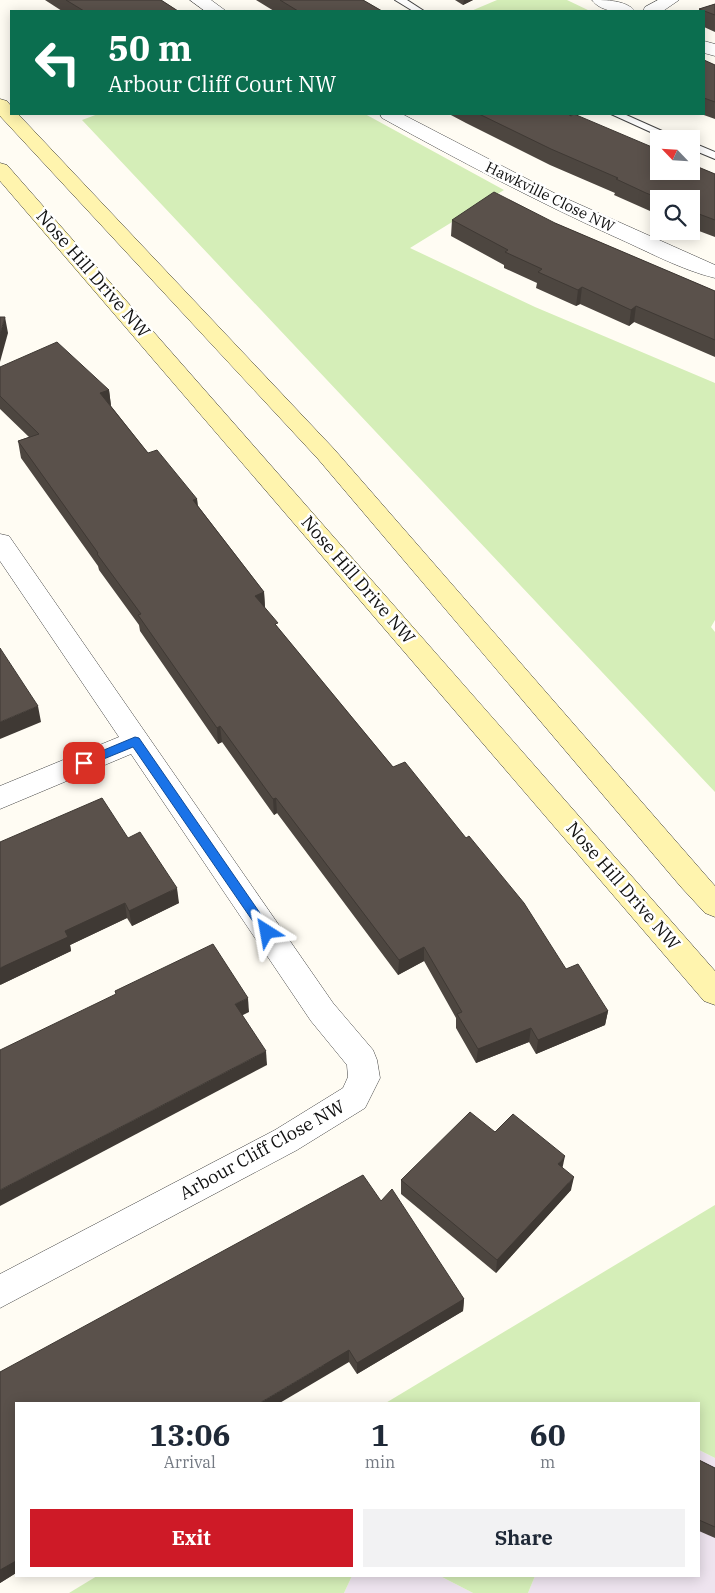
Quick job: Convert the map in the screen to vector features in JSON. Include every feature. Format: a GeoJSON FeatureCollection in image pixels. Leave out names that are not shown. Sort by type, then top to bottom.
{"type":"FeatureCollection","features":[{"type":"Feature","properties":{"kind":"main road"},"geometry":{"type":"LineString","coordinates":[[0,104],[10,115]]}},
{"type":"Feature","properties":{"kind":"main road"},"geometry":{"type":"LineString","coordinates":[[10,115],[326,454],[684,872],[715,905]]}},
{"type":"Feature","properties":{"kind":"main road","name":"Nose Hill Drive NW"},"geometry":{"type":"LineString","coordinates":[[0,169],[715,992]]}},
{"type":"Feature","properties":{"kind":"street"},"geometry":{"type":"LineString","coordinates":[[200,0],[215,10]]}},
{"type":"Feature","properties":{"kind":"street"},"geometry":{"type":"LineString","coordinates":[[653,10],[670,0]]}},
{"type":"Feature","properties":{"kind":"street","name":"Hawkville Close NW"},"geometry":{"type":"LineString","coordinates":[[391,115],[512,182],[577,213],[715,272]]}},
{"type":"Feature","properties":{"kind":"street","name":"Arbour Cliff Close NW"},"geometry":{"type":"LineString","coordinates":[[0,542],[322,1012],[362,1060],[364,1078],[354,1098],[286,1140],[0,1292]]}},
{"type":"Feature","properties":{"kind":"street"},"geometry":{"type":"LineString","coordinates":[[0,798],[135,741]]}},
{"type":"Feature","properties":{"kind":"lane"},"geometry":{"type":"LineString","coordinates":[[400,0],[417,10]]}},
{"type":"Feature","properties":{"kind":"lane"},"geometry":{"type":"LineString","coordinates":[[618,115],[654,130]]}},
{"type":"Feature","properties":{"kind":"lane"},"geometry":{"type":"LineString","coordinates":[[700,150],[715,156]]}},
{"type":"Feature","properties":{"kind":"shaded area"},"geometry":{"type":"Polygon","coordinates":[[[700,1450],[715,1458],[715,1593],[528,1593],[535,1577],[700,1577],[700,1450]]]}},
{"type":"Feature","properties":{"kind":"shaded area"},"geometry":{"type":"Polygon","coordinates":[[[352,1577],[442,1577],[473,1593],[344,1593],[352,1577]]]}},
{"type":"Feature","properties":{"kind":"green space"},"geometry":{"type":"Polygon","coordinates":[[[497,0],[567,0],[588,10],[473,10],[497,0]]]}},
{"type":"Feature","properties":{"kind":"green space"},"geometry":{"type":"Polygon","coordinates":[[[95,115],[367,115],[504,190],[410,248],[535,307],[715,383],[715,620],[711,627],[715,632],[715,792],[82,120],[95,115]]]}},
{"type":"Feature","properties":{"kind":"green space"},"geometry":{"type":"Polygon","coordinates":[[[715,1205],[715,1458],[700,1450],[700,1402],[387,1402],[715,1205]]]}},
{"type":"Feature","properties":{"kind":"green space"},"geometry":{"type":"Polygon","coordinates":[[[95,1577],[352,1577],[344,1593],[69,1593],[95,1577]]]}},
{"type":"Feature","properties":{"kind":"green space"},"geometry":{"type":"Polygon","coordinates":[[[442,1577],[535,1577],[528,1593],[473,1593],[442,1577]]]}},
{"type":"Feature","properties":{"kind":"building"},"geometry":{"type":"Polygon","coordinates":[[[66,0],[161,0],[176,10],[82,10],[66,0]]]}},
{"type":"Feature","properties":{"kind":"building"},"geometry":{"type":"Polygon","coordinates":[[[280,0],[363,0],[380,10],[296,10],[280,0]]]}},
{"type":"Feature","properties":{"kind":"building"},"geometry":{"type":"Polygon","coordinates":[[[715,4],[715,15],[705,10],[699,9],[715,4]]]}},
{"type":"Feature","properties":{"kind":"building"},"geometry":{"type":"Polygon","coordinates":[[[705,60],[715,65],[715,102],[705,98],[705,60]]]}},
{"type":"Feature","properties":{"kind":"building"},"geometry":{"type":"Polygon","coordinates":[[[481,115],[576,115],[650,146],[650,180],[700,180],[700,168],[715,174],[715,220],[700,214],[700,190],[650,190],[650,195],[616,179],[618,178],[551,149],[481,115]]]}},
{"type":"Feature","properties":{"kind":"building"},"geometry":{"type":"Polygon","coordinates":[[[494,192],[555,223],[715,291],[715,340],[636,306],[631,310],[582,287],[578,290],[538,272],[542,269],[505,252],[508,250],[452,220],[494,192]]]}},
{"type":"Feature","properties":{"kind":"building"},"geometry":{"type":"Polygon","coordinates":[[[0,317],[5,317],[0,334],[0,317]]]}},
{"type":"Feature","properties":{"kind":"building"},"geometry":{"type":"Polygon","coordinates":[[[57,342],[109,390],[100,393],[148,453],[157,450],[197,499],[193,500],[264,592],[255,596],[278,623],[275,624],[393,767],[405,762],[466,838],[469,836],[524,903],[566,969],[578,964],[608,1011],[538,1040],[531,1028],[478,1049],[457,1014],[462,1012],[424,947],[399,960],[276,798],[273,799],[220,726],[217,728],[138,615],[141,614],[18,441],[39,434],[0,396],[0,367],[57,342]]]}},
{"type":"Feature","properties":{"kind":"building"},"geometry":{"type":"Polygon","coordinates":[[[0,648],[38,706],[0,722],[0,648]]]}},
{"type":"Feature","properties":{"kind":"building"},"geometry":{"type":"Polygon","coordinates":[[[102,798],[128,838],[140,832],[177,888],[129,911],[125,903],[65,931],[68,937],[0,968],[0,842],[102,798]]]}},
{"type":"Feature","properties":{"kind":"building"},"geometry":{"type":"Polygon","coordinates":[[[213,944],[248,998],[235,1004],[266,1051],[0,1190],[0,1050],[116,994],[115,991],[213,944]]]}},
{"type":"Feature","properties":{"kind":"building"},"geometry":{"type":"Polygon","coordinates":[[[470,1112],[495,1132],[513,1114],[565,1156],[558,1164],[574,1177],[497,1260],[401,1180],[470,1112]]]}},
{"type":"Feature","properties":{"kind":"building"},"geometry":{"type":"Polygon","coordinates":[[[363,1175],[381,1201],[392,1189],[464,1299],[357,1363],[349,1350],[261,1402],[15,1402],[15,1562],[0,1570],[0,1372],[363,1175]]]}},
{"type":"Feature","properties":{"kind":"building"},"geometry":{"type":"Polygon","coordinates":[[[700,1460],[715,1468],[715,1527],[700,1520],[700,1460]]]}},
{"type":"Feature","properties":{"kind":"route"},"geometry":{"type":"LineString","coordinates":[[84,763],[135,741],[267,932]]}}]}
